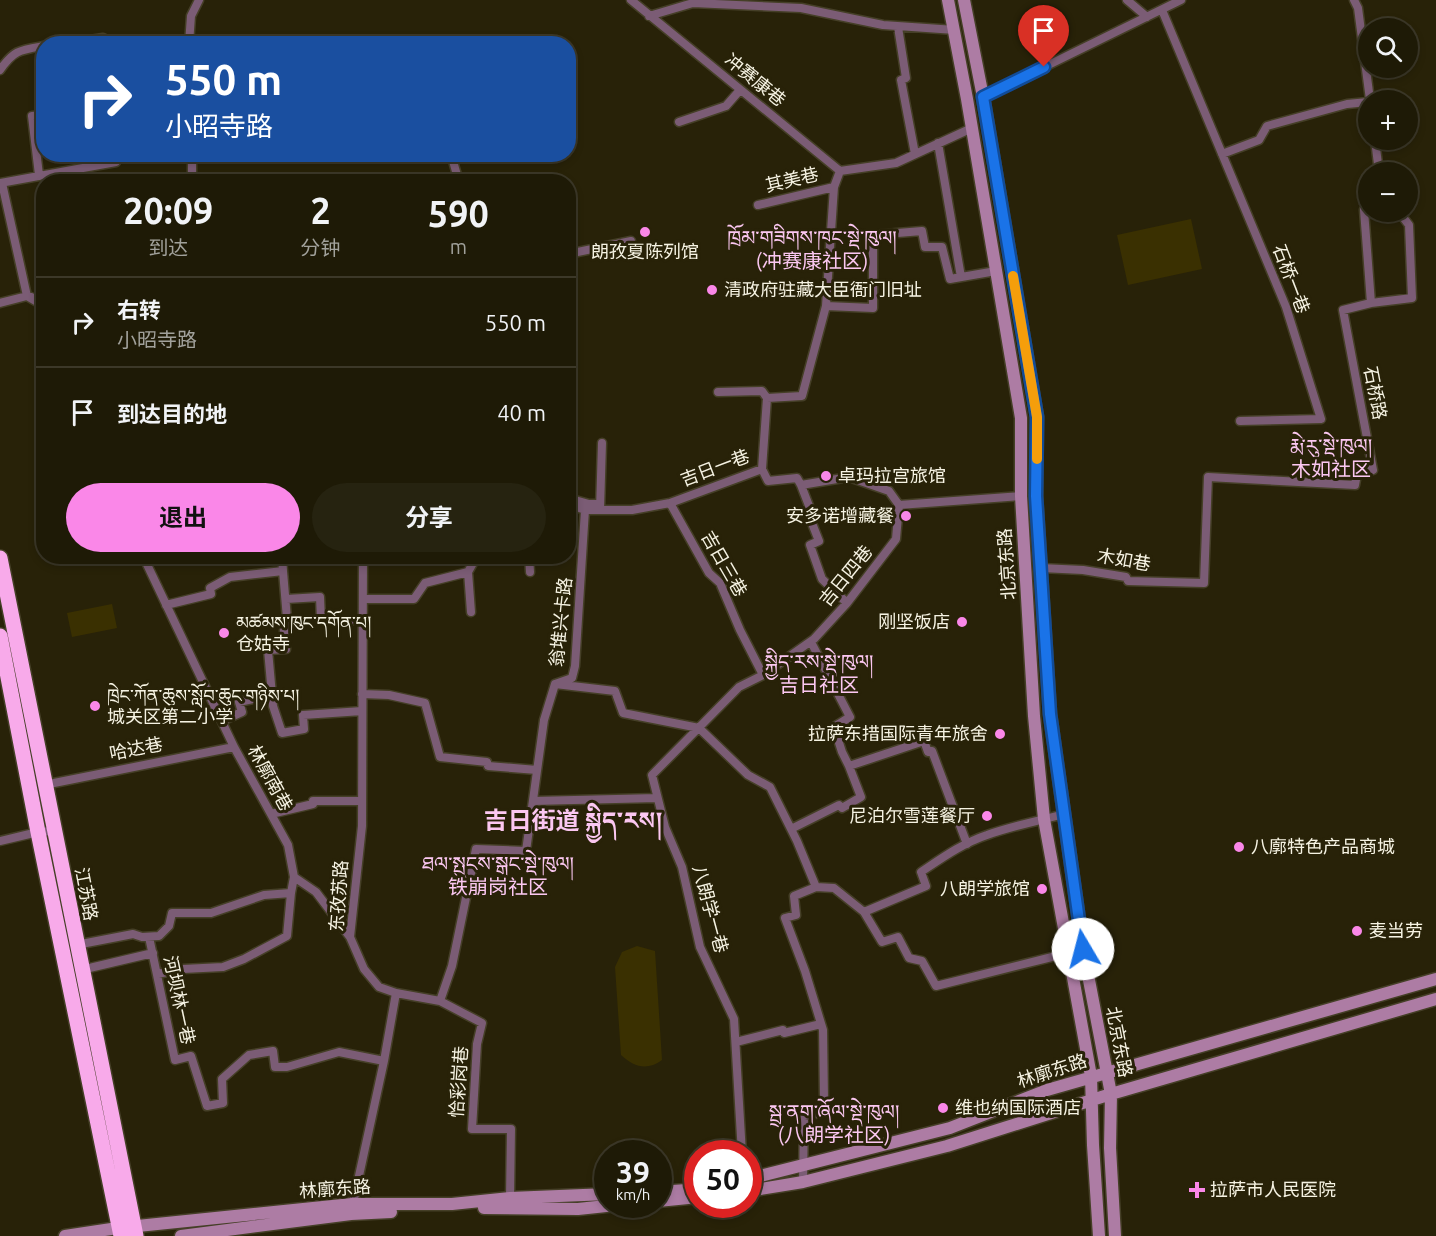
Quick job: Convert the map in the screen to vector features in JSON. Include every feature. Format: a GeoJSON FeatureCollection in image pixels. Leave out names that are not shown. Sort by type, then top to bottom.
{"type":"FeatureCollection","features":[{"type":"Feature","properties":{"kind":"highway","name":"江苏路"},"geometry":{"type":"LineString","coordinates":[[0,558],[81,970],[127,1232]]}},
{"type":"Feature","properties":{"kind":"highway","name":"江苏路"},"geometry":{"type":"LineString","coordinates":[[0,636],[38,832],[127,1232]]}},
{"type":"Feature","properties":{"kind":"main road","name":"北京东路"},"geometry":{"type":"LineString","coordinates":[[948,0],[1022,418],[1021,496],[1034,716],[1044,819],[1091,1077],[1099,1236]]}},
{"type":"Feature","properties":{"kind":"main road","name":"北京东路"},"geometry":{"type":"LineString","coordinates":[[964,0],[983,97],[1037,417],[1036,496],[1050,714],[1083,949],[1111,1094],[1110,1148],[1115,1236]]}},
{"type":"Feature","properties":{"kind":"main road","name":"林廓东路"},"geometry":{"type":"LineString","coordinates":[[762,1176],[950,1128],[1047,1090],[1436,979]]}},
{"type":"Feature","properties":{"kind":"main road"},"geometry":{"type":"LineString","coordinates":[[762,1189],[803,1182],[947,1146],[1091,1100],[1436,999]]}},
{"type":"Feature","properties":{"kind":"main road","name":"林廓东路"},"geometry":{"type":"LineString","coordinates":[[65,1236],[127,1232],[352,1209],[594,1195]]}},
{"type":"Feature","properties":{"kind":"main road","name":"林廓东路"},"geometry":{"type":"LineString","coordinates":[[181,1236],[352,1209],[594,1207]]}},
{"type":"Feature","properties":{"kind":"street"},"geometry":{"type":"LineString","coordinates":[[190,36],[191,16],[199,0]]}},
{"type":"Feature","properties":{"kind":"street","name":"冲赛康巷"},"geometry":{"type":"LineString","coordinates":[[631,0],[840,171]]}},
{"type":"Feature","properties":{"kind":"street"},"geometry":{"type":"LineString","coordinates":[[1127,0],[1147,17]]}},
{"type":"Feature","properties":{"kind":"street"},"geometry":{"type":"LineString","coordinates":[[983,97],[1147,17],[1165,5],[1181,0]]}},
{"type":"Feature","properties":{"kind":"street"},"geometry":{"type":"LineString","coordinates":[[1354,0],[1358,8],[1368,90]]}},
{"type":"Feature","properties":{"kind":"street"},"geometry":{"type":"LineString","coordinates":[[649,16],[695,2],[801,8],[898,27],[955,30]]}},
{"type":"Feature","properties":{"kind":"street","name":"石桥一巷"},"geometry":{"type":"LineString","coordinates":[[1165,5],[1222,154],[1286,308],[1321,419],[1240,421]]}},
{"type":"Feature","properties":{"kind":"street"},"geometry":{"type":"LineString","coordinates":[[898,27],[906,78],[901,80],[915,154]]}},
{"type":"Feature","properties":{"kind":"street"},"geometry":{"type":"LineString","coordinates":[[0,70],[8,58],[19,50],[36,47]]}},
{"type":"Feature","properties":{"kind":"street"},"geometry":{"type":"LineString","coordinates":[[679,122],[726,106],[740,90]]}},
{"type":"Feature","properties":{"kind":"street"},"geometry":{"type":"LineString","coordinates":[[1222,154],[1259,140],[1267,126],[1358,102]]}},
{"type":"Feature","properties":{"kind":"street"},"geometry":{"type":"LineString","coordinates":[[36,116],[32,116],[36,150]]}},
{"type":"Feature","properties":{"kind":"street"},"geometry":{"type":"LineString","coordinates":[[718,392],[762,391],[767,399],[802,396],[826,306],[834,187],[840,171],[896,163],[972,128]]}},
{"type":"Feature","properties":{"kind":"street"},"geometry":{"type":"LineString","coordinates":[[938,143],[961,277]]}},
{"type":"Feature","properties":{"kind":"street"},"geometry":{"type":"LineString","coordinates":[[45,174],[116,162]]}},
{"type":"Feature","properties":{"kind":"street"},"geometry":{"type":"LineString","coordinates":[[36,176],[1,183],[27,296],[36,301]]}},
{"type":"Feature","properties":{"kind":"street","name":"其美巷"},"geometry":{"type":"LineString","coordinates":[[758,205],[834,187]]}},
{"type":"Feature","properties":{"kind":"street"},"geometry":{"type":"LineString","coordinates":[[1365,222],[1371,303],[1412,298],[1409,225],[1407,222]]}},
{"type":"Feature","properties":{"kind":"street"},"geometry":{"type":"LineString","coordinates":[[826,306],[873,308],[873,235],[922,231],[925,248],[942,247],[950,279],[996,271]]}},
{"type":"Feature","properties":{"kind":"street"},"geometry":{"type":"LineString","coordinates":[[576,252],[631,242],[633,249]]}},
{"type":"Feature","properties":{"kind":"street"},"geometry":{"type":"LineString","coordinates":[[0,303],[27,296],[36,298]]}},
{"type":"Feature","properties":{"kind":"street","name":"石桥路"},"geometry":{"type":"LineString","coordinates":[[1208,477],[1355,485],[1357,474],[1373,470],[1343,310],[1371,303]]}},
{"type":"Feature","properties":{"kind":"street","name":"吉日一巷"},"geometry":{"type":"LineString","coordinates":[[598,507],[632,510],[670,503],[762,469],[767,399]]}},
{"type":"Feature","properties":{"kind":"street"},"geometry":{"type":"LineString","coordinates":[[598,507],[602,443]]}},
{"type":"Feature","properties":{"kind":"street"},"geometry":{"type":"LineString","coordinates":[[762,469],[768,481],[797,478],[812,511],[808,513],[819,541],[810,544],[822,579],[847,603]]}},
{"type":"Feature","properties":{"kind":"street"},"geometry":{"type":"LineString","coordinates":[[801,485],[849,477],[889,491],[899,505],[1021,496]]}},
{"type":"Feature","properties":{"kind":"street","name":"木如巷"},"geometry":{"type":"LineString","coordinates":[[1041,568],[1083,570],[1126,576],[1128,581],[1204,584],[1208,477]]}},
{"type":"Feature","properties":{"kind":"street"},"geometry":{"type":"LineString","coordinates":[[576,500],[598,507]]}},
{"type":"Feature","properties":{"kind":"street","name":"吉日三巷"},"geometry":{"type":"LineString","coordinates":[[670,503],[709,573],[720,583],[763,675]]}},
{"type":"Feature","properties":{"kind":"street","name":"吉日四巷"},"geometry":{"type":"LineString","coordinates":[[699,728],[740,687],[763,675],[811,642],[847,603],[896,539],[899,505]]}},
{"type":"Feature","properties":{"kind":"street"},"geometry":{"type":"LineString","coordinates":[[576,507],[585,510],[598,507]]}},
{"type":"Feature","properties":{"kind":"street","name":"翁堆兴卡路"},"geometry":{"type":"LineString","coordinates":[[440,1001],[452,966],[476,849],[526,851],[544,720],[555,684],[572,678],[575,666],[585,510]]}},
{"type":"Feature","properties":{"kind":"street","name":"林廓南巷"},"geometry":{"type":"LineString","coordinates":[[147,564],[169,604],[234,747],[288,845],[294,877]]}},
{"type":"Feature","properties":{"kind":"street"},"geometry":{"type":"LineString","coordinates":[[283,564],[288,631],[284,632],[286,649],[268,650],[273,706],[282,733],[304,729],[303,715],[362,711]]}},
{"type":"Feature","properties":{"kind":"street","name":"东孜苏路"},"geometry":{"type":"LineString","coordinates":[[363,564],[362,826],[350,937],[364,969],[379,987],[396,993]]}},
{"type":"Feature","properties":{"kind":"street"},"geometry":{"type":"LineString","coordinates":[[471,612],[468,572],[472,564]]}},
{"type":"Feature","properties":{"kind":"street"},"geometry":{"type":"LineString","coordinates":[[530,564],[530,572]]}},
{"type":"Feature","properties":{"kind":"street"},"geometry":{"type":"LineString","coordinates":[[169,604],[211,594],[210,588],[230,578],[283,571]]}},
{"type":"Feature","properties":{"kind":"street"},"geometry":{"type":"LineString","coordinates":[[363,599],[414,599],[425,583],[468,572]]}},
{"type":"Feature","properties":{"kind":"street"},"geometry":{"type":"LineString","coordinates":[[286,599],[320,597],[321,620],[363,620]]}},
{"type":"Feature","properties":{"kind":"street"},"geometry":{"type":"LineString","coordinates":[[169,604],[196,599]]}},
{"type":"Feature","properties":{"kind":"street"},"geometry":{"type":"LineString","coordinates":[[791,829],[839,805],[842,808],[861,797],[834,727],[850,717],[811,642]]}},
{"type":"Feature","properties":{"kind":"street"},"geometry":{"type":"LineString","coordinates":[[555,684],[615,691],[623,713],[699,728],[748,775],[770,787],[816,887]]}},
{"type":"Feature","properties":{"kind":"street"},"geometry":{"type":"LineString","coordinates":[[362,694],[389,695],[425,703],[440,757],[487,762],[488,766],[537,770]]}},
{"type":"Feature","properties":{"kind":"street"},"geometry":{"type":"LineString","coordinates":[[222,721],[242,712],[239,702],[272,695]]}},
{"type":"Feature","properties":{"kind":"street","name":"八朗学一巷"},"geometry":{"type":"LineString","coordinates":[[699,728],[652,775],[665,827],[682,867],[700,947],[734,1019],[741,1140]]}},
{"type":"Feature","properties":{"kind":"street"},"geometry":{"type":"LineString","coordinates":[[849,766],[924,741],[928,752],[932,751],[967,844]]}},
{"type":"Feature","properties":{"kind":"street","name":"哈达巷"},"geometry":{"type":"LineString","coordinates":[[44,785],[234,747]]}},
{"type":"Feature","properties":{"kind":"street"},"geometry":{"type":"LineString","coordinates":[[533,801],[657,798]]}},
{"type":"Feature","properties":{"kind":"street"},"geometry":{"type":"LineString","coordinates":[[271,814],[313,804],[313,801],[362,801]]}},
{"type":"Feature","properties":{"kind":"street"},"geometry":{"type":"LineString","coordinates":[[864,912],[926,886],[921,872],[967,844],[987,835],[1064,814]]}},
{"type":"Feature","properties":{"kind":"street"},"geometry":{"type":"LineString","coordinates":[[0,841],[53,831]]}},
{"type":"Feature","properties":{"kind":"street"},"geometry":{"type":"LineString","coordinates":[[158,974],[183,969],[223,967],[244,959],[287,936],[294,877],[316,892],[350,937]]}},
{"type":"Feature","properties":{"kind":"street"},"geometry":{"type":"LineString","coordinates":[[803,1182],[804,1116],[819,1113],[824,1099],[823,1030],[785,918],[796,915],[794,896],[816,887],[834,888],[864,912],[882,942],[898,937],[909,958],[922,962],[936,986],[1060,955],[1067,951]]}},
{"type":"Feature","properties":{"kind":"street"},"geometry":{"type":"LineString","coordinates":[[76,945],[133,934],[142,937],[159,936],[169,926],[172,913],[211,913],[256,897],[291,893]]}},
{"type":"Feature","properties":{"kind":"street","name":"河坝林一巷"},"geometry":{"type":"LineString","coordinates":[[149,937],[175,1060],[191,1056],[207,1106],[223,1103],[222,1078],[249,1055],[273,1051],[275,1067],[287,1067],[339,1052],[384,1061]]}},
{"type":"Feature","properties":{"kind":"street"},"geometry":{"type":"LineString","coordinates":[[81,970],[153,953]]}},
{"type":"Feature","properties":{"kind":"street"},"geometry":{"type":"LineString","coordinates":[[352,1209],[384,1061],[396,993]]}},
{"type":"Feature","properties":{"kind":"street","name":"恰彩岗巷"},"geometry":{"type":"LineString","coordinates":[[396,993],[440,1001],[482,1023],[477,1044],[472,1129],[511,1129],[510,1198]]}},
{"type":"Feature","properties":{"kind":"street"},"geometry":{"type":"LineString","coordinates":[[736,1042],[783,1030],[784,1033],[821,1024]]}},
{"type":"Feature","properties":{"kind":"shaded area"},"geometry":{"type":"Polygon","coordinates":[[[1191,219],[1202,269],[1128,285],[1117,235],[1191,219]]]}},
{"type":"Feature","properties":{"kind":"shaded area"},"geometry":{"type":"Polygon","coordinates":[[[112,604],[117,628],[72,637],[67,613],[112,604]]]}},
{"type":"Feature","properties":{"kind":"shaded area"},"geometry":{"type":"Polygon","coordinates":[[[637,946],[655,951],[662,1060],[651,1066],[636,1065],[621,1055],[615,967],[622,952],[637,946]]]}},
{"type":"Feature","properties":{"kind":"slow traffic"},"geometry":{"type":"LineString","coordinates":[[1013,276],[1037,417],[1037,459]]}},
{"type":"Feature","properties":{"kind":"place","name":"朗孜夏陈列馆"},"geometry":{"type":"Point","coordinates":[645,232]}},
{"type":"Feature","properties":{"kind":"place","name":"清政府驻藏大臣衙门旧址"},"geometry":{"type":"Point","coordinates":[712,290]}},
{"type":"Feature","properties":{"kind":"place","name":"卓玛拉宫旅馆"},"geometry":{"type":"Point","coordinates":[826,476]}},
{"type":"Feature","properties":{"kind":"place","name":"安多诺增藏餐"},"geometry":{"type":"Point","coordinates":[906,516]}},
{"type":"Feature","properties":{"kind":"place","name":"刚坚饭店"},"geometry":{"type":"Point","coordinates":[962,622]}},
{"type":"Feature","properties":{"kind":"place","name":"མཚམས་ཁུང་དགོན་པ། 仓姑寺"},"geometry":{"type":"Point","coordinates":[224,633]}},
{"type":"Feature","properties":{"kind":"place","name":"ཁྲེང་ཀོན་ཆུས་སློབ་ཆུང་གཉིས་པ། 城关区第二小学"},"geometry":{"type":"Point","coordinates":[95,706]}},
{"type":"Feature","properties":{"kind":"place","name":"拉萨东措国际青年旅舍"},"geometry":{"type":"Point","coordinates":[1000,734]}},
{"type":"Feature","properties":{"kind":"place","name":"尼泊尔雪莲餐厅"},"geometry":{"type":"Point","coordinates":[987,816]}},
{"type":"Feature","properties":{"kind":"place","name":"八廓特色产品商城"},"geometry":{"type":"Point","coordinates":[1239,847]}},
{"type":"Feature","properties":{"kind":"place","name":"八朗学旅馆"},"geometry":{"type":"Point","coordinates":[1042,889]}},
{"type":"Feature","properties":{"kind":"place","name":"麦当劳"},"geometry":{"type":"Point","coordinates":[1357,931]}},
{"type":"Feature","properties":{"kind":"place","name":"维也纳国际酒店"},"geometry":{"type":"Point","coordinates":[943,1108]}},
{"type":"Feature","properties":{"kind":"place","name":"拉萨市人民医院"},"geometry":{"type":"Point","coordinates":[1197,1190]}},
{"type":"Feature","properties":{"kind":"district","name":"ཁྲོམ་གཟིགས་ཁང་སྡེ་ཁུལ། (冲赛康社区)"},"geometry":{"type":"Point","coordinates":[812,250]}},
{"type":"Feature","properties":{"kind":"district","name":"རྨེ་རུ་སྡེ་ཁུལ། 木如社区"},"geometry":{"type":"Point","coordinates":[1331,458]}},
{"type":"Feature","properties":{"kind":"district","name":"སྐྱིད་རས་སྡེ་ཁུལ། 吉日社区"},"geometry":{"type":"Point","coordinates":[819,674]}},
{"type":"Feature","properties":{"kind":"district","name":"吉日街道 སྐྱིད་རས།"},"geometry":{"type":"Point","coordinates":[573,821]}},
{"type":"Feature","properties":{"kind":"district","name":"ཐལ་སྤུངས་སྒང་སྡེ་ཁུལ། 铁崩岗社区"},"geometry":{"type":"Point","coordinates":[498,876]}},
{"type":"Feature","properties":{"kind":"district","name":"སྦྲ་ནག་ཞོལ་སྡེ་ཁུལ། (八朗学社区)"},"geometry":{"type":"Point","coordinates":[834,1124]}},
{"type":"Feature","properties":{"kind":"route"},"geometry":{"type":"LineString","coordinates":[[1044,67],[983,97],[1037,417],[1036,496],[1050,714],[1083,949]]}}]}
